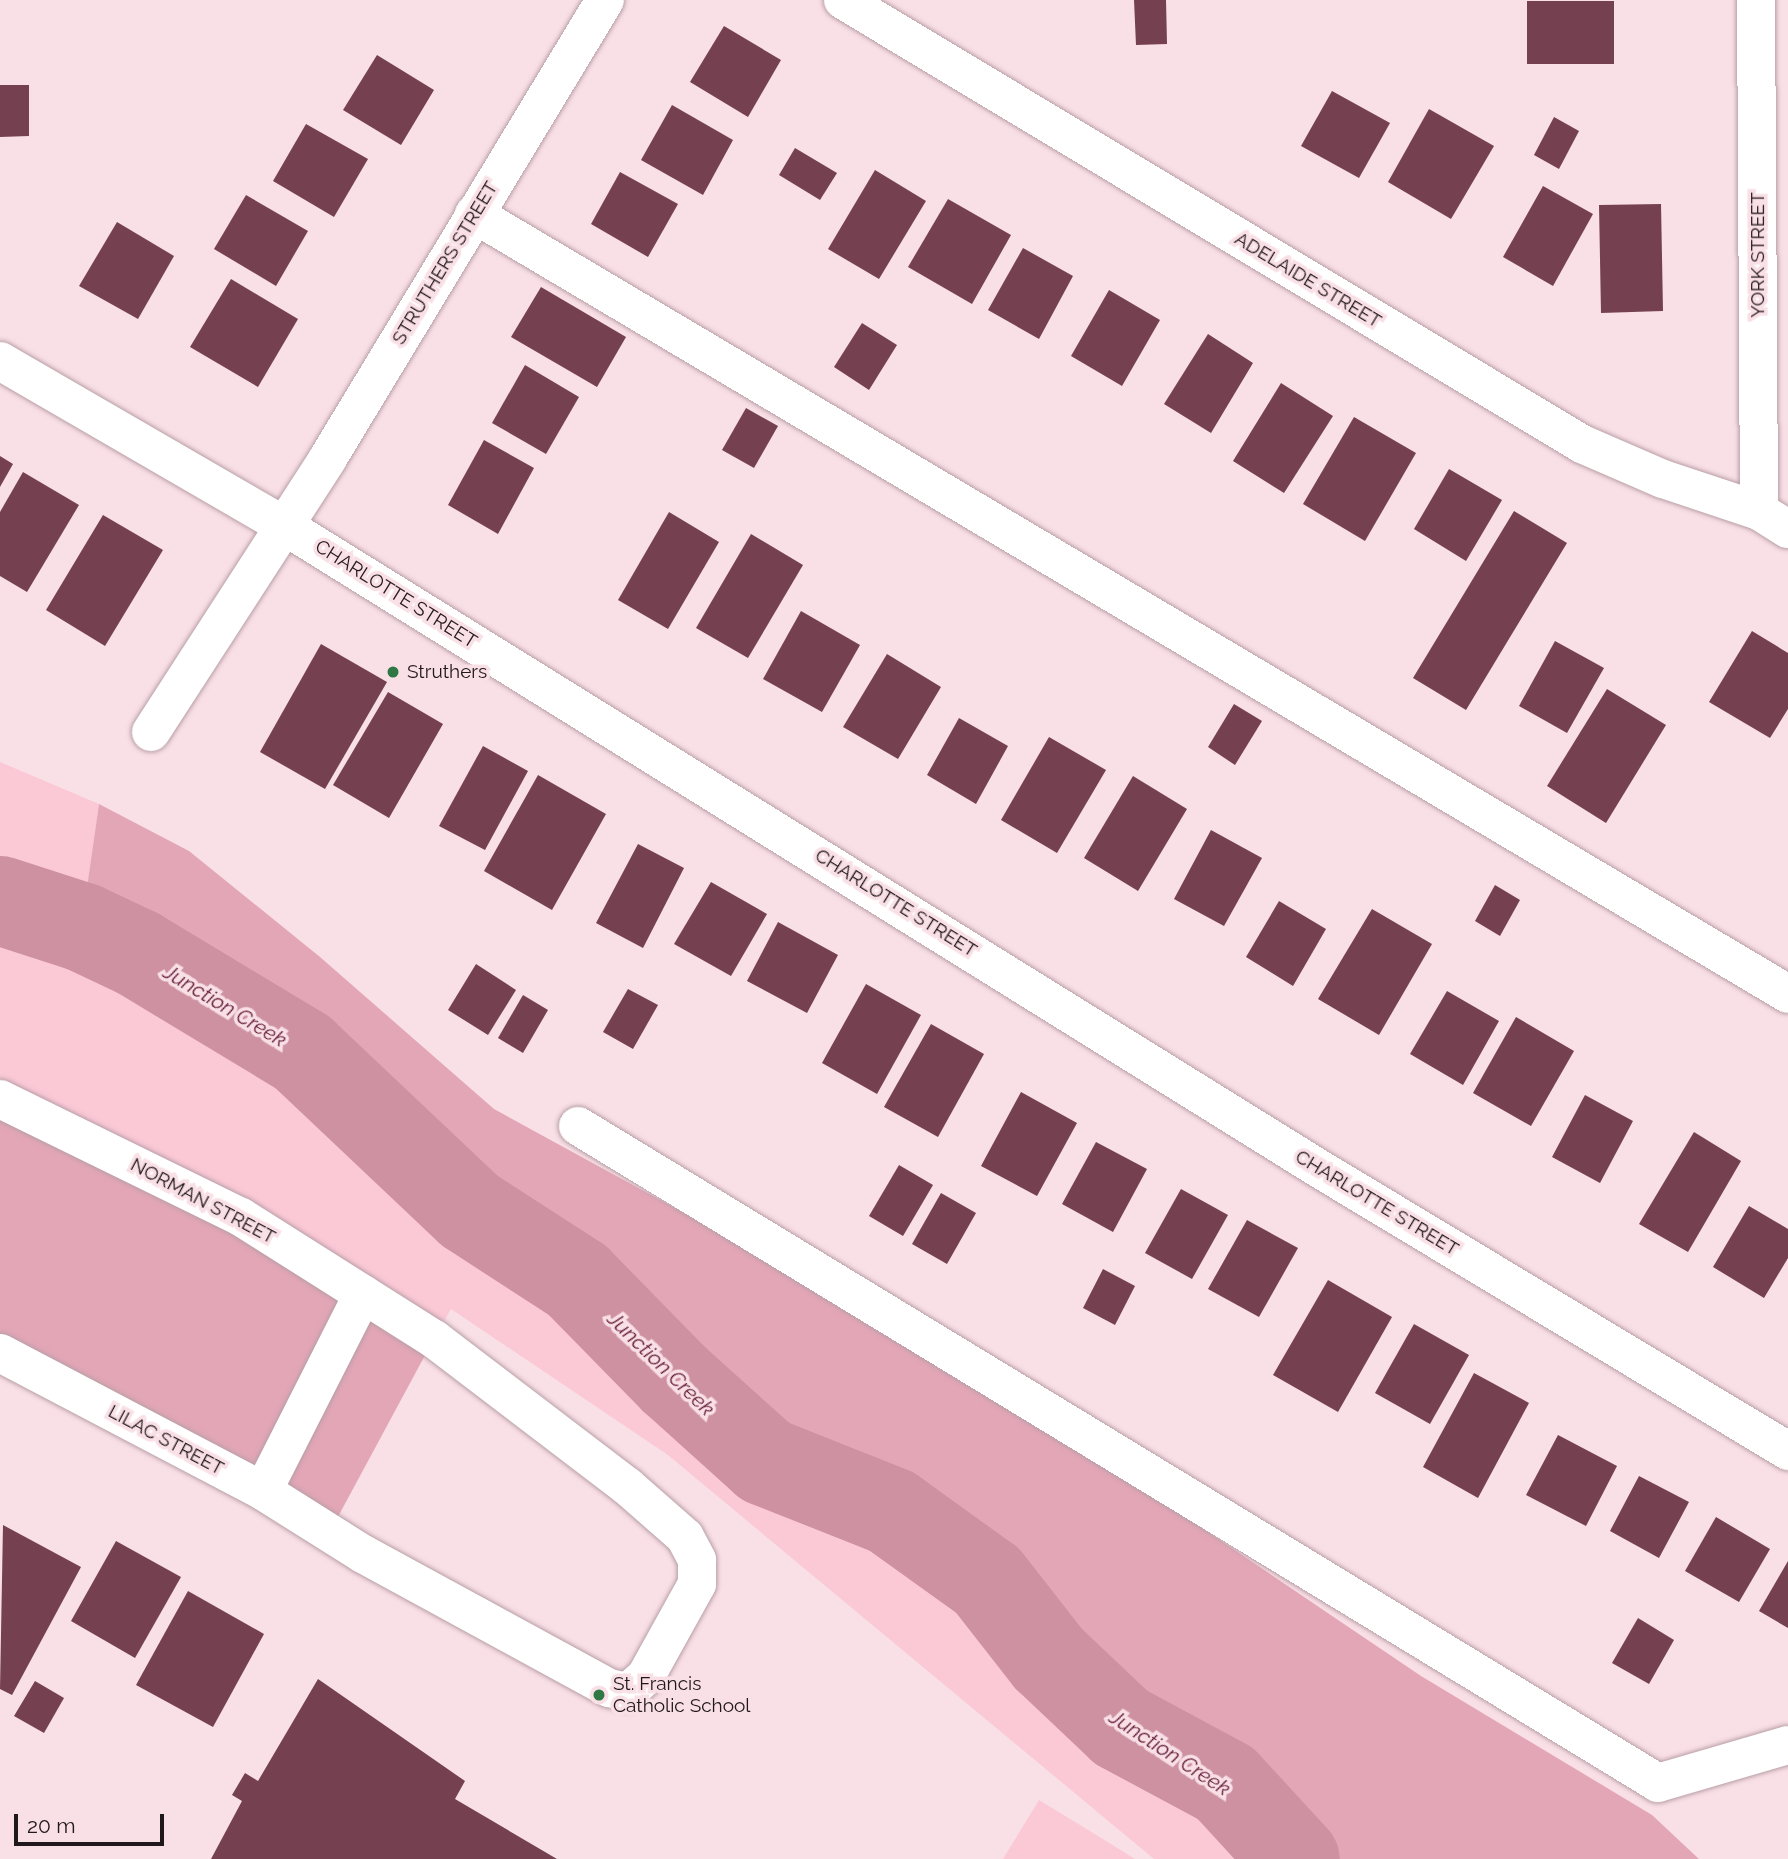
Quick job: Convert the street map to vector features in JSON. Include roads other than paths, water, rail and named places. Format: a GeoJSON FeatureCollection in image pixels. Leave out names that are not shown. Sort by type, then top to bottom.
{"type":"FeatureCollection","features":[{"type":"Feature","properties":{"kind":"street","name":"STRUTHERS STREET"},"geometry":{"type":"LineString","coordinates":[[151,732],[283,525],[605,0]]}},
{"type":"Feature","properties":{"kind":"street","name":"ADELAIDE STREET"},"geometry":{"type":"LineString","coordinates":[[843,0],[1582,444],[1663,479],[1774,520]]}},
{"type":"Feature","properties":{"kind":"street","name":"YORK STREET"},"geometry":{"type":"LineString","coordinates":[[1756,0],[1774,520]]}},
{"type":"Feature","properties":{"kind":"street"},"geometry":{"type":"LineString","coordinates":[[474,214],[1788,994]]}},
{"type":"Feature","properties":{"kind":"street","name":"CHARLOTTE STREET"},"geometry":{"type":"LineString","coordinates":[[0,361],[283,525],[1318,1168],[1785,1441]]}},
{"type":"Feature","properties":{"kind":"street","name":"NORMAN STREET"},"geometry":{"type":"LineString","coordinates":[[2,1105],[241,1217],[434,1339],[627,1486],[685,1537],[697,1560],[697,1584],[646,1676],[628,1692],[609,1688],[330,1531]]}},
{"type":"Feature","properties":{"kind":"street"},"geometry":{"type":"LineString","coordinates":[[578,1126],[1658,1783],[1788,1745]]}},
{"type":"Feature","properties":{"kind":"street"},"geometry":{"type":"LineString","coordinates":[[263,1491],[363,1294]]}},
{"type":"Feature","properties":{"kind":"street","name":"LILAC STREET"},"geometry":{"type":"LineString","coordinates":[[0,1353],[263,1491],[330,1531]]}},
{"type":"Feature","properties":{"kind":"waterway","name":"Junction Creek"},"geometry":{"type":"LineString","coordinates":[[0,900],[83,927],[138,953],[302,1052],[469,1210],[577,1280],[674,1379],[765,1461],[891,1511],[987,1580],[1048,1658],[1121,1727],[1225,1783],[1295,1859]]}},
{"type":"Feature","properties":{"kind":"place","name":"Struthers"},"geometry":{"type":"Point","coordinates":[393,672]}},
{"type":"Feature","properties":{"kind":"place","name":"St. Francis Catholic School"},"geometry":{"type":"Point","coordinates":[599,1695]}}]}
